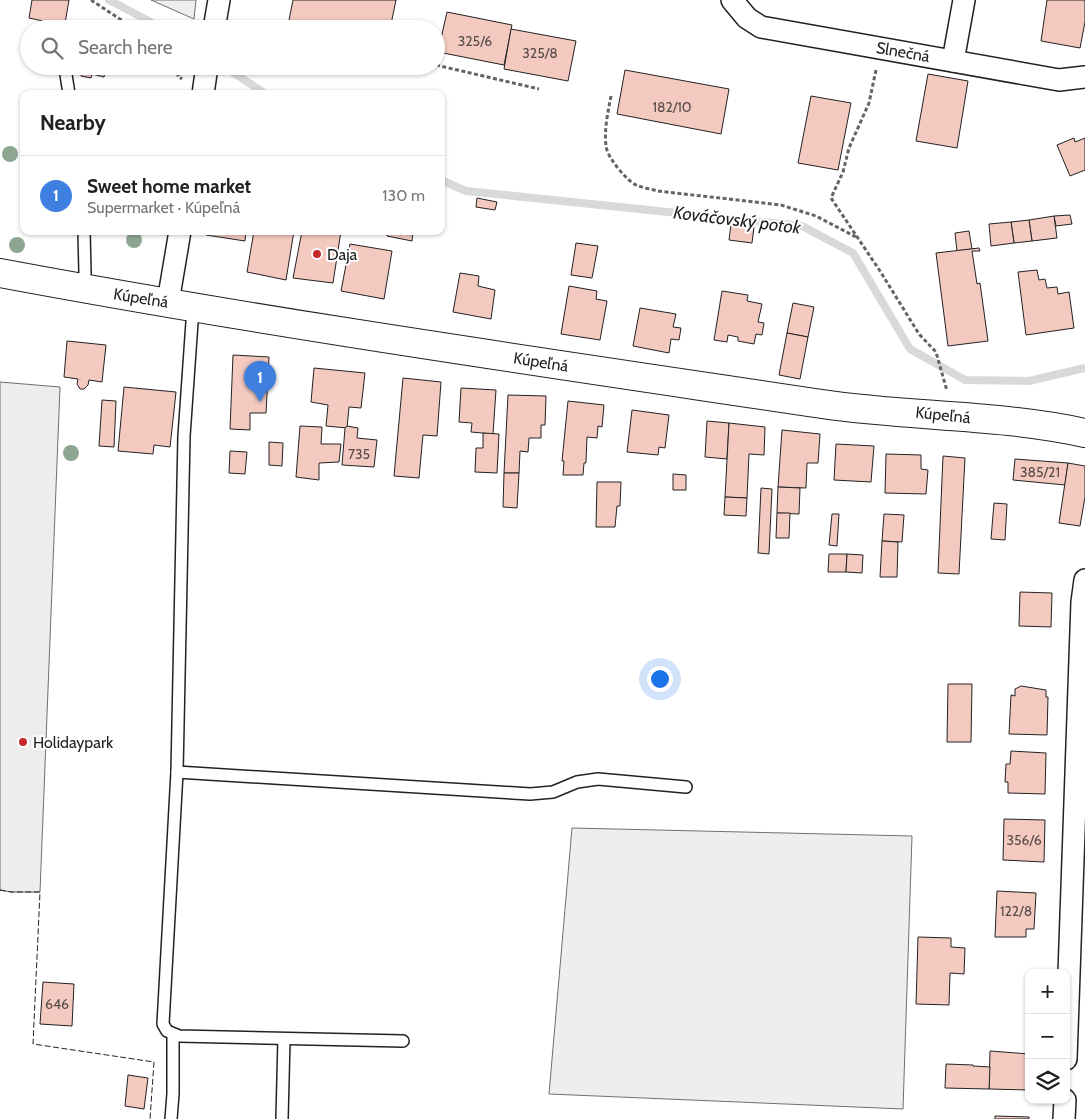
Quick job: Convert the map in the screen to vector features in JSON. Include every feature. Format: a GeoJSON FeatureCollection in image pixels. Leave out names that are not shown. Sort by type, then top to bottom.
{"type":"FeatureCollection","features":[{"type":"Feature","properties":{"kind":"street"},"geometry":{"type":"LineString","coordinates":[[215,20],[218,0]]}},
{"type":"Feature","properties":{"kind":"street","name":"Slnečná"},"geometry":{"type":"LineString","coordinates":[[732,0],[747,18],[760,27],[1059,80],[1085,77]]}},
{"type":"Feature","properties":{"kind":"street"},"geometry":{"type":"LineString","coordinates":[[953,61],[964,0]]}},
{"type":"Feature","properties":{"kind":"street"},"geometry":{"type":"LineString","coordinates":[[180,235],[181,304]]}},
{"type":"Feature","properties":{"kind":"street","name":"Kúpeľná"},"geometry":{"type":"LineString","coordinates":[[0,273],[83,289],[496,355],[831,405],[1008,421],[1085,433]]}},
{"type":"Feature","properties":{"kind":"street"},"geometry":{"type":"LineString","coordinates":[[1066,1059],[1082,602],[1085,580]]}},
{"type":"Feature","properties":{"kind":"street"},"geometry":{"type":"LineString","coordinates":[[1064,1119],[1065,1104]]}},
{"type":"Feature","properties":{"kind":"lane"},"geometry":{"type":"LineString","coordinates":[[66,75],[68,90]]}},
{"type":"Feature","properties":{"kind":"lane"},"geometry":{"type":"LineString","coordinates":[[83,289],[85,273],[84,235]]}},
{"type":"Feature","properties":{"kind":"lane"},"geometry":{"type":"LineString","coordinates":[[181,304],[192,322],[184,436],[177,772],[163,1024],[167,1032],[179,1036],[284,1040],[403,1041]]}},
{"type":"Feature","properties":{"kind":"lane"},"geometry":{"type":"LineString","coordinates":[[177,772],[530,794],[553,792],[577,782],[598,779],[686,787]]}},
{"type":"Feature","properties":{"kind":"lane"},"geometry":{"type":"LineString","coordinates":[[171,1119],[173,1034]]}},
{"type":"Feature","properties":{"kind":"lane"},"geometry":{"type":"LineString","coordinates":[[282,1119],[284,1040]]}},
{"type":"Feature","properties":{"kind":"path"},"geometry":{"type":"LineString","coordinates":[[91,0],[121,20]]}},
{"type":"Feature","properties":{"kind":"path"},"geometry":{"type":"LineString","coordinates":[[876,47],[876,69],[869,103],[849,148],[843,172],[831,198],[880,270],[919,334],[936,352],[947,389]]}},
{"type":"Feature","properties":{"kind":"path"},"geometry":{"type":"LineString","coordinates":[[445,67],[539,89]]}},
{"type":"Feature","properties":{"kind":"path"},"geometry":{"type":"LineString","coordinates":[[611,96],[605,132],[606,149],[619,170],[638,186],[658,191],[781,205],[816,216],[858,239]]}},
{"type":"Feature","properties":{"kind":"shaded area"},"geometry":{"type":"Polygon","coordinates":[[[151,0],[196,0],[194,19],[151,0]]]}},
{"type":"Feature","properties":{"kind":"shaded area","name":"Holidaypark"},"geometry":{"type":"Polygon","coordinates":[[[0,382],[60,387],[40,892],[0,890],[0,382]]]}},
{"type":"Feature","properties":{"kind":"shaded area"},"geometry":{"type":"Polygon","coordinates":[[[572,828],[912,836],[903,1109],[549,1094],[572,828]]]}},
{"type":"Feature","properties":{"kind":"building"},"geometry":{"type":"Polygon","coordinates":[[[32,0],[69,0],[66,20],[29,18],[32,0]]]}},
{"type":"Feature","properties":{"kind":"building"},"geometry":{"type":"Polygon","coordinates":[[[293,0],[396,0],[392,20],[289,20],[293,0]]]}},
{"type":"Feature","properties":{"kind":"building"},"geometry":{"type":"Polygon","coordinates":[[[1047,0],[1085,0],[1085,22],[1080,48],[1041,41],[1047,0]]]}},
{"type":"Feature","properties":{"kind":"building"},"geometry":{"type":"Polygon","coordinates":[[[447,12],[512,25],[504,65],[445,53],[445,21],[447,12]]]}},
{"type":"Feature","properties":{"kind":"building"},"geometry":{"type":"Polygon","coordinates":[[[511,29],[576,41],[568,81],[504,69],[511,29]]]}},
{"type":"Feature","properties":{"kind":"building"},"geometry":{"type":"Polygon","coordinates":[[[625,70],[729,89],[721,134],[617,114],[625,70]]]}},
{"type":"Feature","properties":{"kind":"building"},"geometry":{"type":"Polygon","coordinates":[[[928,74],[968,81],[957,148],[916,141],[928,74]]]}},
{"type":"Feature","properties":{"kind":"building"},"geometry":{"type":"Polygon","coordinates":[[[81,75],[92,75],[91,78],[81,75]]]}},
{"type":"Feature","properties":{"kind":"building"},"geometry":{"type":"Polygon","coordinates":[[[811,96],[851,103],[838,170],[798,163],[811,96]]]}},
{"type":"Feature","properties":{"kind":"building"},"geometry":{"type":"Polygon","coordinates":[[[1074,138],[1075,142],[1085,138],[1085,170],[1070,176],[1057,145],[1074,138]]]}},
{"type":"Feature","properties":{"kind":"building"},"geometry":{"type":"Polygon","coordinates":[[[477,198],[497,202],[495,210],[476,207],[477,198]]]}},
{"type":"Feature","properties":{"kind":"building"},"geometry":{"type":"Polygon","coordinates":[[[1070,215],[1072,224],[1056,226],[1054,216],[1070,215]]]}},
{"type":"Feature","properties":{"kind":"building"},"geometry":{"type":"Polygon","coordinates":[[[1054,216],[1057,238],[1032,241],[1029,220],[1054,216]]]}},
{"type":"Feature","properties":{"kind":"building"},"geometry":{"type":"Polygon","coordinates":[[[1029,220],[1032,241],[1014,243],[1011,222],[1029,220]]]}},
{"type":"Feature","properties":{"kind":"building"},"geometry":{"type":"Polygon","coordinates":[[[1011,222],[1014,243],[991,246],[989,224],[1011,222]]]}},
{"type":"Feature","properties":{"kind":"building"},"geometry":{"type":"Polygon","coordinates":[[[731,224],[754,227],[752,243],[729,240],[731,224]]]}},
{"type":"Feature","properties":{"kind":"building"},"geometry":{"type":"Polygon","coordinates":[[[969,231],[972,249],[957,251],[955,233],[969,231]]]}},
{"type":"Feature","properties":{"kind":"building"},"geometry":{"type":"Polygon","coordinates":[[[206,235],[246,235],[245,241],[206,235]]]}},
{"type":"Feature","properties":{"kind":"building"},"geometry":{"type":"Polygon","coordinates":[[[253,235],[293,235],[286,280],[247,272],[253,235]]]}},
{"type":"Feature","properties":{"kind":"building","name":"Daja"},"geometry":{"type":"Polygon","coordinates":[[[301,235],[340,235],[333,283],[293,278],[301,235]]]}},
{"type":"Feature","properties":{"kind":"building"},"geometry":{"type":"Polygon","coordinates":[[[387,235],[413,235],[412,241],[387,235]]]}},
{"type":"Feature","properties":{"kind":"building"},"geometry":{"type":"Polygon","coordinates":[[[576,243],[598,246],[592,278],[571,275],[576,243]]]}},
{"type":"Feature","properties":{"kind":"building"},"geometry":{"type":"Polygon","coordinates":[[[350,244],[392,251],[384,299],[341,291],[350,244]]]}},
{"type":"Feature","properties":{"kind":"building"},"geometry":{"type":"Polygon","coordinates":[[[979,248],[980,251],[972,251],[977,284],[980,283],[988,341],[948,346],[936,253],[979,248]]]}},
{"type":"Feature","properties":{"kind":"building"},"geometry":{"type":"Polygon","coordinates":[[[1037,270],[1039,280],[1045,279],[1047,288],[1057,287],[1058,294],[1069,292],[1074,328],[1026,335],[1018,272],[1037,270]]]}},
{"type":"Feature","properties":{"kind":"building"},"geometry":{"type":"Polygon","coordinates":[[[460,273],[479,276],[478,286],[495,290],[491,319],[453,312],[460,273]]]}},
{"type":"Feature","properties":{"kind":"building"},"geometry":{"type":"Polygon","coordinates":[[[569,286],[597,291],[596,299],[607,301],[600,340],[561,334],[569,286]]]}},
{"type":"Feature","properties":{"kind":"building"},"geometry":{"type":"Polygon","coordinates":[[[722,291],[748,295],[747,301],[762,304],[758,322],[764,323],[762,335],[756,334],[754,344],[738,341],[738,337],[728,335],[727,342],[714,340],[722,291]]]}},
{"type":"Feature","properties":{"kind":"building"},"geometry":{"type":"Polygon","coordinates":[[[793,303],[814,307],[808,337],[787,333],[793,303]]]}},
{"type":"Feature","properties":{"kind":"building"},"geometry":{"type":"Polygon","coordinates":[[[640,308],[676,314],[673,327],[681,328],[679,340],[671,339],[669,353],[633,346],[640,308]]]}},
{"type":"Feature","properties":{"kind":"building"},"geometry":{"type":"Polygon","coordinates":[[[787,333],[808,337],[800,379],[779,375],[787,333]]]}},
{"type":"Feature","properties":{"kind":"building"},"geometry":{"type":"Polygon","coordinates":[[[67,341],[106,345],[102,382],[89,380],[88,385],[84,389],[80,389],[77,384],[78,379],[64,377],[67,341]]]}},
{"type":"Feature","properties":{"kind":"building"},"geometry":{"type":"Polygon","coordinates":[[[233,355],[269,357],[266,413],[250,413],[250,430],[230,429],[233,355]]]}},
{"type":"Feature","properties":{"kind":"building"},"geometry":{"type":"Polygon","coordinates":[[[314,368],[365,373],[361,408],[349,407],[347,428],[326,426],[328,405],[311,402],[314,368]]]}},
{"type":"Feature","properties":{"kind":"building"},"geometry":{"type":"Polygon","coordinates":[[[403,378],[441,382],[437,436],[423,435],[419,478],[394,476],[403,378]]]}},
{"type":"Feature","properties":{"kind":"building"},"geometry":{"type":"Polygon","coordinates":[[[124,387],[176,392],[170,447],[154,445],[153,454],[118,451],[124,387]]]}},
{"type":"Feature","properties":{"kind":"building"},"geometry":{"type":"Polygon","coordinates":[[[461,388],[496,390],[493,434],[471,432],[472,423],[459,422],[461,388]]]}},
{"type":"Feature","properties":{"kind":"building"},"geometry":{"type":"Polygon","coordinates":[[[508,395],[546,396],[545,425],[541,425],[541,438],[529,438],[528,452],[520,451],[519,473],[504,473],[508,395]]]}},
{"type":"Feature","properties":{"kind":"building"},"geometry":{"type":"Polygon","coordinates":[[[102,400],[116,401],[114,447],[99,446],[102,400]]]}},
{"type":"Feature","properties":{"kind":"building"},"geometry":{"type":"Polygon","coordinates":[[[568,401],[604,405],[602,427],[598,426],[597,438],[587,437],[586,463],[584,463],[583,475],[563,475],[564,461],[562,461],[568,401]]]}},
{"type":"Feature","properties":{"kind":"building"},"geometry":{"type":"Polygon","coordinates":[[[632,410],[669,415],[665,448],[659,447],[658,455],[627,452],[632,410]]]}},
{"type":"Feature","properties":{"kind":"building"},"geometry":{"type":"Polygon","coordinates":[[[707,421],[729,423],[727,459],[705,457],[707,421]]]}},
{"type":"Feature","properties":{"kind":"building"},"geometry":{"type":"Polygon","coordinates":[[[729,423],[765,427],[764,455],[749,454],[747,498],[725,497],[729,423]]]}},
{"type":"Feature","properties":{"kind":"building"},"geometry":{"type":"Polygon","coordinates":[[[300,426],[322,427],[321,444],[341,444],[339,462],[319,463],[319,480],[296,477],[300,426]]]}},
{"type":"Feature","properties":{"kind":"building"},"geometry":{"type":"Polygon","coordinates":[[[347,426],[358,428],[357,438],[377,440],[374,467],[342,465],[345,428],[347,426]]]}},
{"type":"Feature","properties":{"kind":"building"},"geometry":{"type":"Polygon","coordinates":[[[782,430],[820,434],[818,463],[807,463],[806,488],[778,487],[782,430]]]}},
{"type":"Feature","properties":{"kind":"building"},"geometry":{"type":"Polygon","coordinates":[[[483,433],[499,434],[497,473],[475,472],[476,448],[483,448],[483,433]]]}},
{"type":"Feature","properties":{"kind":"building"},"geometry":{"type":"Polygon","coordinates":[[[269,442],[283,443],[282,466],[269,465],[269,442]]]}},
{"type":"Feature","properties":{"kind":"building"},"geometry":{"type":"Polygon","coordinates":[[[836,444],[874,446],[871,482],[834,480],[836,444]]]}},
{"type":"Feature","properties":{"kind":"building"},"geometry":{"type":"Polygon","coordinates":[[[230,451],[247,452],[245,474],[229,473],[230,451]]]}},
{"type":"Feature","properties":{"kind":"building"},"geometry":{"type":"Polygon","coordinates":[[[886,454],[921,455],[921,469],[928,470],[926,494],[885,493],[886,454]]]}},
{"type":"Feature","properties":{"kind":"building"},"geometry":{"type":"Polygon","coordinates":[[[943,456],[965,458],[959,574],[938,573],[943,456]]]}},
{"type":"Feature","properties":{"kind":"building"},"geometry":{"type":"Polygon","coordinates":[[[1015,459],[1068,463],[1065,485],[1013,480],[1015,459]]]}},
{"type":"Feature","properties":{"kind":"building"},"geometry":{"type":"Polygon","coordinates":[[[1068,463],[1085,466],[1085,497],[1080,526],[1059,523],[1068,463]]]}},
{"type":"Feature","properties":{"kind":"building"},"geometry":{"type":"Polygon","coordinates":[[[504,473],[519,473],[517,508],[503,507],[504,473]]]}},
{"type":"Feature","properties":{"kind":"building"},"geometry":{"type":"Polygon","coordinates":[[[673,474],[686,475],[686,490],[673,490],[673,474]]]}},
{"type":"Feature","properties":{"kind":"building"},"geometry":{"type":"Polygon","coordinates":[[[597,482],[621,482],[620,506],[617,506],[615,527],[596,527],[597,482]]]}},
{"type":"Feature","properties":{"kind":"building"},"geometry":{"type":"Polygon","coordinates":[[[778,487],[800,488],[799,514],[777,513],[778,487]]]}},
{"type":"Feature","properties":{"kind":"building"},"geometry":{"type":"Polygon","coordinates":[[[761,488],[772,489],[769,554],[758,553],[761,488]]]}},
{"type":"Feature","properties":{"kind":"building"},"geometry":{"type":"Polygon","coordinates":[[[725,497],[747,498],[746,516],[724,515],[725,497]]]}},
{"type":"Feature","properties":{"kind":"building"},"geometry":{"type":"Polygon","coordinates":[[[994,503],[1007,504],[1005,540],[991,539],[994,503]]]}},
{"type":"Feature","properties":{"kind":"building"},"geometry":{"type":"Polygon","coordinates":[[[777,513],[790,513],[789,538],[776,538],[777,513]]]}},
{"type":"Feature","properties":{"kind":"building"},"geometry":{"type":"Polygon","coordinates":[[[832,514],[839,514],[837,546],[829,545],[832,514]]]}},
{"type":"Feature","properties":{"kind":"building"},"geometry":{"type":"Polygon","coordinates":[[[884,514],[904,515],[902,542],[882,541],[884,514]]]}},
{"type":"Feature","properties":{"kind":"building"},"geometry":{"type":"Polygon","coordinates":[[[882,541],[898,542],[897,577],[880,577],[882,541]]]}},
{"type":"Feature","properties":{"kind":"building"},"geometry":{"type":"Polygon","coordinates":[[[829,554],[847,554],[846,572],[828,572],[829,554]]]}},
{"type":"Feature","properties":{"kind":"building"},"geometry":{"type":"Polygon","coordinates":[[[847,554],[863,555],[862,573],[846,572],[847,554]]]}},
{"type":"Feature","properties":{"kind":"building"},"geometry":{"type":"Polygon","coordinates":[[[1020,592],[1052,593],[1051,627],[1019,626],[1020,592]]]}},
{"type":"Feature","properties":{"kind":"building"},"geometry":{"type":"Polygon","coordinates":[[[948,684],[972,684],[971,742],[947,742],[948,684]]]}},
{"type":"Feature","properties":{"kind":"building"},"geometry":{"type":"Polygon","coordinates":[[[1021,686],[1046,690],[1046,697],[1048,697],[1047,735],[1009,734],[1011,695],[1015,696],[1015,689],[1021,686]]]}},
{"type":"Feature","properties":{"kind":"building"},"geometry":{"type":"Polygon","coordinates":[[[1011,751],[1046,753],[1045,794],[1008,793],[1008,782],[1005,782],[1006,764],[1010,764],[1011,751]]]}},
{"type":"Feature","properties":{"kind":"building"},"geometry":{"type":"Polygon","coordinates":[[[1004,819],[1045,820],[1044,862],[1003,860],[1004,819]]]}},
{"type":"Feature","properties":{"kind":"building"},"geometry":{"type":"Polygon","coordinates":[[[997,891],[1036,893],[1034,929],[1026,929],[1026,937],[995,937],[997,891]]]}},
{"type":"Feature","properties":{"kind":"building"},"geometry":{"type":"Polygon","coordinates":[[[918,937],[951,938],[951,947],[965,948],[964,974],[950,973],[949,1005],[916,1004],[918,937]]]}},
{"type":"Feature","properties":{"kind":"building"},"geometry":{"type":"Polygon","coordinates":[[[43,982],[74,984],[72,1026],[40,1024],[43,982]]]}},
{"type":"Feature","properties":{"kind":"building"},"geometry":{"type":"Polygon","coordinates":[[[990,1051],[1025,1054],[1025,1090],[989,1089],[990,1051]]]}},
{"type":"Feature","properties":{"kind":"building"},"geometry":{"type":"Polygon","coordinates":[[[946,1064],[990,1067],[989,1089],[945,1088],[946,1064]]]}},
{"type":"Feature","properties":{"kind":"building"},"geometry":{"type":"Polygon","coordinates":[[[128,1075],[148,1078],[144,1109],[125,1106],[128,1075]]]}},
{"type":"Feature","properties":{"kind":"building"},"geometry":{"type":"Polygon","coordinates":[[[995,1116],[1029,1117],[1029,1119],[995,1119],[995,1116]]]}},
{"type":"Feature","properties":{"kind":"waterway","name":"Kováčovský potok"},"geometry":{"type":"LineString","coordinates":[[109,0],[147,20]]}},
{"type":"Feature","properties":{"kind":"waterway","name":"Kováčovský potok"},"geometry":{"type":"LineString","coordinates":[[237,75],[260,90]]}},
{"type":"Feature","properties":{"kind":"waterway","name":"Kováčovský potok"},"geometry":{"type":"LineString","coordinates":[[445,182],[466,191],[802,226],[853,253],[910,349],[965,380],[1029,381],[1085,368]]}},
{"type":"Feature","properties":{"kind":"fence"},"geometry":{"type":"LineString","coordinates":[[0,890],[40,892],[33,1044],[154,1062],[150,1119]]}},
{"type":"Feature","properties":{"kind":"place","name":"Daja"},"geometry":{"type":"Point","coordinates":[317,254]}},
{"type":"Feature","properties":{"kind":"place","name":"Sweet home market"},"geometry":{"type":"Point","coordinates":[260,402]}},
{"type":"Feature","properties":{"kind":"place","name":"Holidaypark"},"geometry":{"type":"Point","coordinates":[23,742]}}]}
